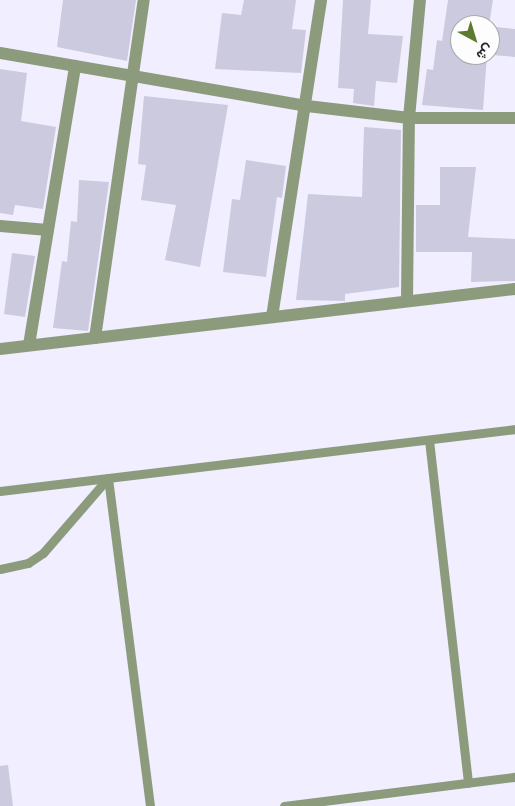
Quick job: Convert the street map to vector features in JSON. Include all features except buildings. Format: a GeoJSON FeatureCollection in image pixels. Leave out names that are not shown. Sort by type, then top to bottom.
{"type":"FeatureCollection","features":[{"type":"Feature","properties":{"kind":"street"},"geometry":{"type":"LineString","coordinates":[[95,338],[135,75],[144,0]]}},
{"type":"Feature","properties":{"kind":"street"},"geometry":{"type":"LineString","coordinates":[[272,316],[307,106],[321,0]]}},
{"type":"Feature","properties":{"kind":"street"},"geometry":{"type":"LineString","coordinates":[[407,301],[409,118],[420,0]]}},
{"type":"Feature","properties":{"kind":"street"},"geometry":{"type":"LineString","coordinates":[[0,53],[307,106],[409,118],[515,118]]}},
{"type":"Feature","properties":{"kind":"street"},"geometry":{"type":"LineString","coordinates":[[29,345],[75,66]]}},
{"type":"Feature","properties":{"kind":"street"},"geometry":{"type":"LineString","coordinates":[[0,226],[48,230]]}},
{"type":"Feature","properties":{"kind":"street"},"geometry":{"type":"LineString","coordinates":[[0,349],[515,289]]}},
{"type":"Feature","properties":{"kind":"lane"},"geometry":{"type":"LineString","coordinates":[[0,491],[515,429]]}},
{"type":"Feature","properties":{"kind":"lane"},"geometry":{"type":"LineString","coordinates":[[429,440],[468,783]]}},
{"type":"Feature","properties":{"kind":"lane"},"geometry":{"type":"LineString","coordinates":[[0,569],[28,564],[43,553],[108,478]]}},
{"type":"Feature","properties":{"kind":"lane"},"geometry":{"type":"LineString","coordinates":[[108,478],[150,806]]}},
{"type":"Feature","properties":{"kind":"lane"},"geometry":{"type":"LineString","coordinates":[[284,806],[515,777]]}}]}
